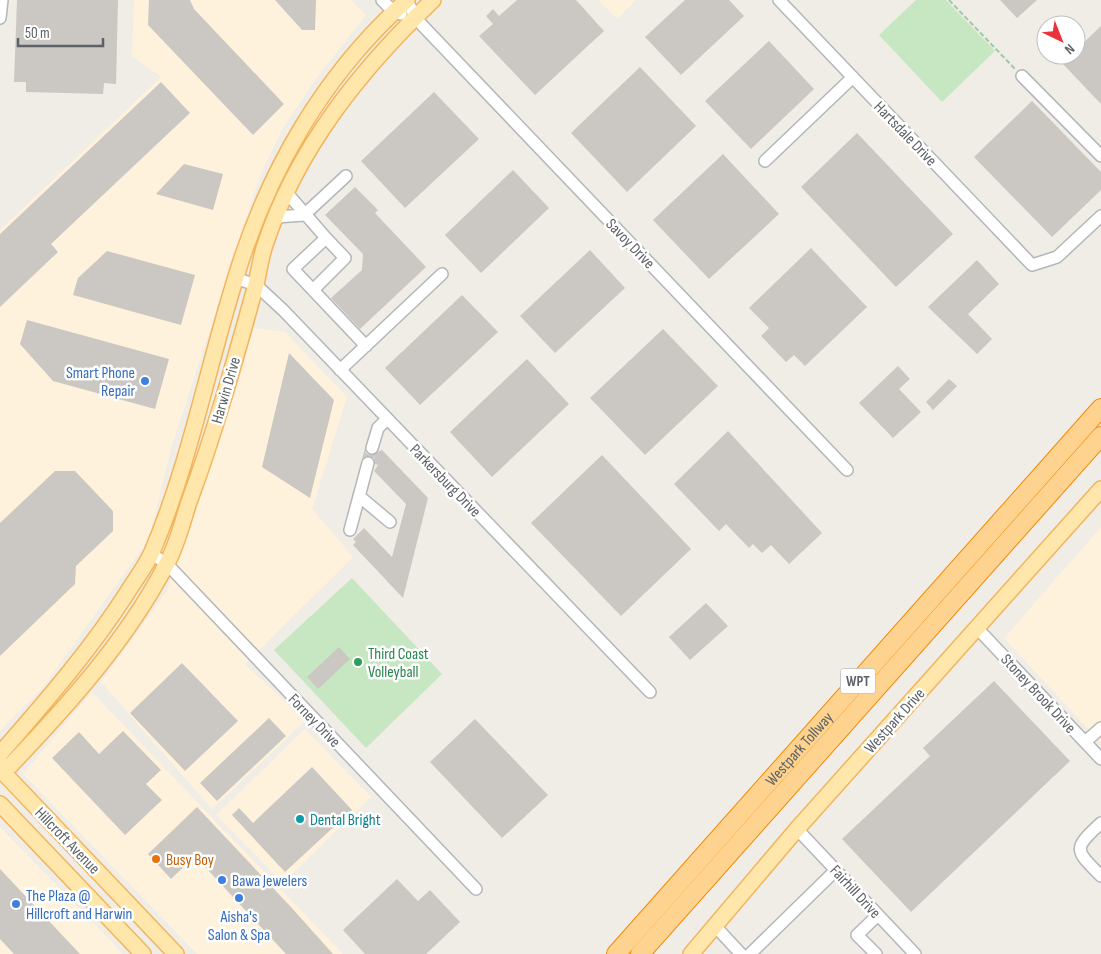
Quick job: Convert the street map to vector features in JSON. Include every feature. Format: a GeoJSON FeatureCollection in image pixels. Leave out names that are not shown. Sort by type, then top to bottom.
{"type":"FeatureCollection","features":[{"type":"Feature","properties":{"kind":"highway","name":"Westpark Tollway"},"geometry":{"type":"LineString","coordinates":[[616,954],[1101,408]]}},
{"type":"Feature","properties":{"kind":"highway","name":"Westpark Tollway"},"geometry":{"type":"LineString","coordinates":[[640,954],[1101,436]]}},
{"type":"Feature","properties":{"kind":"main road","name":"Harwin Drive"},"geometry":{"type":"LineString","coordinates":[[0,754],[46,703],[103,630],[152,554],[186,451],[235,278],[261,204],[300,127],[335,76],[407,0]]}},
{"type":"Feature","properties":{"kind":"main road","name":"Harwin Drive"},"geometry":{"type":"LineString","coordinates":[[0,768],[10,766],[85,683],[128,627],[167,564],[206,456],[256,286],[264,245],[287,193],[319,132],[377,55],[433,0]]}},
{"type":"Feature","properties":{"kind":"main road"},"geometry":{"type":"LineString","coordinates":[[300,127],[319,132]]}},
{"type":"Feature","properties":{"kind":"main road"},"geometry":{"type":"LineString","coordinates":[[186,451],[206,456]]}},
{"type":"Feature","properties":{"kind":"main road","name":"Westpark Drive"},"geometry":{"type":"LineString","coordinates":[[691,954],[797,829],[1100,492]]}},
{"type":"Feature","properties":{"kind":"main road","name":"Hillcroft Avenue"},"geometry":{"type":"LineString","coordinates":[[0,768],[176,954]]}},
{"type":"Feature","properties":{"kind":"main road","name":"Hillcroft Avenue"},"geometry":{"type":"LineString","coordinates":[[0,804],[143,954]]}},
{"type":"Feature","properties":{"kind":"main road"},"geometry":{"type":"LineString","coordinates":[[131,942],[148,925]]}},
{"type":"Feature","properties":{"kind":"street"},"geometry":{"type":"LineString","coordinates":[[0,18],[2,0]]}},
{"type":"Feature","properties":{"kind":"street"},"geometry":{"type":"LineString","coordinates":[[382,0],[394,12],[415,17]]}},
{"type":"Feature","properties":{"kind":"street","name":"Savoy Drive"},"geometry":{"type":"LineString","coordinates":[[407,0],[415,17],[846,470]]}},
{"type":"Feature","properties":{"kind":"street","name":"Hartsdale Drive"},"geometry":{"type":"LineString","coordinates":[[779,0],[1032,265],[1057,257],[1101,216]]}},
{"type":"Feature","properties":{"kind":"street"},"geometry":{"type":"LineString","coordinates":[[1022,76],[1101,156]]}},
{"type":"Feature","properties":{"kind":"street"},"geometry":{"type":"LineString","coordinates":[[765,161],[853,77]]}},
{"type":"Feature","properties":{"kind":"street"},"geometry":{"type":"LineString","coordinates":[[276,217],[304,215],[346,176]]}},
{"type":"Feature","properties":{"kind":"street"},"geometry":{"type":"LineString","coordinates":[[287,193],[304,215],[345,258],[313,290]]}},
{"type":"Feature","properties":{"kind":"street"},"geometry":{"type":"LineString","coordinates":[[326,238],[293,269],[366,346]]}},
{"type":"Feature","properties":{"kind":"street"},"geometry":{"type":"LineString","coordinates":[[340,370],[442,274]]}},
{"type":"Feature","properties":{"kind":"street","name":"Parkersburg Drive"},"geometry":{"type":"LineString","coordinates":[[235,278],[256,286],[340,370],[650,692]]}},
{"type":"Feature","properties":{"kind":"street"},"geometry":{"type":"LineString","coordinates":[[372,448],[378,428],[387,419]]}},
{"type":"Feature","properties":{"kind":"street"},"geometry":{"type":"LineString","coordinates":[[350,530],[368,463]]}},
{"type":"Feature","properties":{"kind":"street"},"geometry":{"type":"LineString","coordinates":[[359,496],[390,522]]}},
{"type":"Feature","properties":{"kind":"street","name":"Forney Drive"},"geometry":{"type":"LineString","coordinates":[[152,554],[167,564],[476,889]]}},
{"type":"Feature","properties":{"kind":"street","name":"Stoney Brook Drive"},"geometry":{"type":"LineString","coordinates":[[977,628],[1101,759]]}},
{"type":"Feature","properties":{"kind":"street"},"geometry":{"type":"LineString","coordinates":[[1085,742],[1101,728]]}},
{"type":"Feature","properties":{"kind":"street"},"geometry":{"type":"LineString","coordinates":[[1101,823],[1086,837],[1079,850],[1082,856],[1101,876]]}},
{"type":"Feature","properties":{"kind":"street","name":"Fairhill Drive"},"geometry":{"type":"LineString","coordinates":[[797,829],[915,954]]}},
{"type":"Feature","properties":{"kind":"street"},"geometry":{"type":"LineString","coordinates":[[750,954],[836,870]]}},
{"type":"Feature","properties":{"kind":"street"},"geometry":{"type":"LineString","coordinates":[[876,954],[858,934],[878,915]]}},
{"type":"Feature","properties":{"kind":"street"},"geometry":{"type":"LineString","coordinates":[[715,926],[740,954]]}},
{"type":"Feature","properties":{"kind":"path"},"geometry":{"type":"LineString","coordinates":[[949,0],[1022,76]]}},
{"type":"Feature","properties":{"kind":"shaded area"},"geometry":{"type":"Polygon","coordinates":[[[134,0],[351,0],[366,15],[316,79],[283,128],[260,176],[171,449],[149,539],[44,686],[0,731],[0,230],[161,77],[132,56],[134,0]]]}},
{"type":"Feature","properties":{"kind":"shaded area"},"geometry":{"type":"Polygon","coordinates":[[[598,0],[636,0],[617,19],[598,0]]]}},
{"type":"Feature","properties":{"kind":"shaded area"},"geometry":{"type":"Polygon","coordinates":[[[254,328],[285,332],[347,397],[312,509],[353,557],[245,664],[305,721],[212,809],[101,682],[167,591],[254,328]]]}},
{"type":"Feature","properties":{"kind":"shaded area"},"geometry":{"type":"Polygon","coordinates":[[[1101,527],[1101,743],[1004,638],[1101,527]]]}},
{"type":"Feature","properties":{"kind":"shaded area"},"geometry":{"type":"Polygon","coordinates":[[[92,692],[343,954],[197,954],[23,774],[92,692]]]}},
{"type":"Feature","properties":{"kind":"shaded area"},"geometry":{"type":"Polygon","coordinates":[[[305,729],[371,797],[283,883],[216,815],[305,729]]]}},
{"type":"Feature","properties":{"kind":"shaded area"},"geometry":{"type":"Polygon","coordinates":[[[0,827],[114,944],[122,954],[0,954],[0,827]]]}},
{"type":"Feature","properties":{"kind":"green space"},"geometry":{"type":"Polygon","coordinates":[[[916,0],[946,0],[995,51],[942,102],[879,35],[916,0]]]}},
{"type":"Feature","properties":{"kind":"green space","name":"Third Coast Volleyball"},"geometry":{"type":"Polygon","coordinates":[[[352,578],[442,674],[366,748],[274,650],[352,578]]]}},
{"type":"Feature","properties":{"kind":"building"},"geometry":{"type":"Polygon","coordinates":[[[17,0],[118,0],[116,84],[104,83],[103,94],[26,92],[26,82],[14,82],[17,0]]]}},
{"type":"Feature","properties":{"kind":"building"},"geometry":{"type":"Polygon","coordinates":[[[149,0],[190,0],[194,9],[284,104],[253,135],[148,25],[149,0]]]}},
{"type":"Feature","properties":{"kind":"building"},"geometry":{"type":"Polygon","coordinates":[[[275,0],[316,0],[315,30],[302,30],[275,0]]]}},
{"type":"Feature","properties":{"kind":"building"},"geometry":{"type":"Polygon","coordinates":[[[517,0],[576,0],[604,31],[535,95],[479,36],[493,24],[486,16],[493,9],[499,16],[517,0]]]}},
{"type":"Feature","properties":{"kind":"building"},"geometry":{"type":"Polygon","coordinates":[[[685,0],[729,0],[744,16],[681,75],[645,37],[685,0]]]}},
{"type":"Feature","properties":{"kind":"building"},"geometry":{"type":"Polygon","coordinates":[[[1000,0],[1037,0],[1017,18],[1000,0]]]}},
{"type":"Feature","properties":{"kind":"building"},"geometry":{"type":"Polygon","coordinates":[[[1101,26],[1101,104],[1064,65],[1086,65],[1086,40],[1101,26]]]}},
{"type":"Feature","properties":{"kind":"building"},"geometry":{"type":"Polygon","coordinates":[[[769,41],[814,89],[751,149],[705,101],[769,41]]]}},
{"type":"Feature","properties":{"kind":"building"},"geometry":{"type":"Polygon","coordinates":[[[640,67],[696,126],[627,192],[571,133],[640,67]]]}},
{"type":"Feature","properties":{"kind":"building"},"geometry":{"type":"Polygon","coordinates":[[[161,82],[190,113],[51,244],[58,252],[0,307],[0,234],[161,82]]]}},
{"type":"Feature","properties":{"kind":"building"},"geometry":{"type":"Polygon","coordinates":[[[434,92],[479,139],[405,208],[361,161],[434,92]]]}},
{"type":"Feature","properties":{"kind":"building"},"geometry":{"type":"Polygon","coordinates":[[[1032,101],[1101,172],[1101,190],[1052,237],[974,157],[1032,101]]]}},
{"type":"Feature","properties":{"kind":"building"},"geometry":{"type":"Polygon","coordinates":[[[857,133],[953,234],[896,287],[801,187],[857,133]]]}},
{"type":"Feature","properties":{"kind":"building"},"geometry":{"type":"Polygon","coordinates":[[[723,154],[779,214],[709,279],[653,220],[723,154]]]}},
{"type":"Feature","properties":{"kind":"building"},"geometry":{"type":"Polygon","coordinates":[[[184,164],[223,174],[213,210],[156,194],[184,164]]]}},
{"type":"Feature","properties":{"kind":"building"},"geometry":{"type":"Polygon","coordinates":[[[513,170],[549,208],[481,273],[445,235],[513,170]]]}},
{"type":"Feature","properties":{"kind":"building"},"geometry":{"type":"Polygon","coordinates":[[[355,187],[378,210],[375,213],[426,267],[360,329],[331,298],[362,270],[363,254],[325,215],[355,187]]]}},
{"type":"Feature","properties":{"kind":"building"},"geometry":{"type":"Polygon","coordinates":[[[811,248],[867,307],[805,366],[794,355],[786,362],[761,336],[769,328],[749,308],[811,248]]]}},
{"type":"Feature","properties":{"kind":"building"},"geometry":{"type":"Polygon","coordinates":[[[590,250],[625,288],[555,353],[520,316],[590,250]]]}},
{"type":"Feature","properties":{"kind":"building"},"geometry":{"type":"Polygon","coordinates":[[[107,251],[195,275],[181,325],[73,295],[78,278],[107,251]]]}},
{"type":"Feature","properties":{"kind":"building"},"geometry":{"type":"Polygon","coordinates":[[[977,260],[999,284],[968,314],[992,339],[977,354],[928,307],[977,260]]]}},
{"type":"Feature","properties":{"kind":"building"},"geometry":{"type":"Polygon","coordinates":[[[462,295],[498,332],[420,405],[385,368],[462,295]]]}},
{"type":"Feature","properties":{"kind":"building"},"geometry":{"type":"Polygon","coordinates":[[[27,320],[169,359],[155,409],[53,381],[20,344],[27,320]]]}},
{"type":"Feature","properties":{"kind":"building"},"geometry":{"type":"Polygon","coordinates":[[[663,329],[718,386],[645,455],[590,398],[663,329]]]}},
{"type":"Feature","properties":{"kind":"building"},"geometry":{"type":"Polygon","coordinates":[[[289,353],[334,400],[310,498],[262,467],[289,353]]]}},
{"type":"Feature","properties":{"kind":"building"},"geometry":{"type":"Polygon","coordinates":[[[527,359],[569,404],[492,477],[450,432],[527,359]]]}},
{"type":"Feature","properties":{"kind":"building"},"geometry":{"type":"Polygon","coordinates":[[[898,366],[910,379],[899,389],[921,412],[893,438],[859,403],[898,366]]]}},
{"type":"Feature","properties":{"kind":"building"},"geometry":{"type":"Polygon","coordinates":[[[949,379],[957,386],[933,410],[926,402],[949,379]]]}},
{"type":"Feature","properties":{"kind":"building"},"geometry":{"type":"Polygon","coordinates":[[[728,431],[822,533],[789,564],[771,545],[762,553],[753,544],[749,548],[726,524],[719,531],[674,484],[728,431]]]}},
{"type":"Feature","properties":{"kind":"building"},"geometry":{"type":"Polygon","coordinates":[[[365,448],[366,453],[370,455],[382,450],[428,498],[403,598],[353,545],[356,542],[353,539],[364,528],[392,557],[406,504],[374,471],[378,465],[375,464],[374,458],[367,456],[362,459],[365,448]]]}},
{"type":"Feature","properties":{"kind":"building"},"geometry":{"type":"Polygon","coordinates":[[[602,455],[691,549],[621,616],[531,523],[602,455]]]}},
{"type":"Feature","properties":{"kind":"building"},"geometry":{"type":"Polygon","coordinates":[[[55,471],[75,471],[113,511],[113,531],[76,566],[75,584],[0,656],[0,523],[55,471]]]}},
{"type":"Feature","properties":{"kind":"building"},"geometry":{"type":"Polygon","coordinates":[[[706,603],[728,626],[690,660],[669,637],[706,603]]]}},
{"type":"Feature","properties":{"kind":"building"},"geometry":{"type":"Polygon","coordinates":[[[339,647],[350,659],[318,689],[307,677],[339,647]]]}},
{"type":"Feature","properties":{"kind":"building"},"geometry":{"type":"Polygon","coordinates":[[[182,663],[238,721],[185,771],[130,713],[182,663]]]}},
{"type":"Feature","properties":{"kind":"building"},"geometry":{"type":"Polygon","coordinates":[[[994,681],[1070,761],[911,912],[842,839],[930,756],[923,748],[994,681]]]}},
{"type":"Feature","properties":{"kind":"building"},"geometry":{"type":"Polygon","coordinates":[[[269,718],[286,736],[217,801],[200,783],[269,718]]]}},
{"type":"Feature","properties":{"kind":"building"},"geometry":{"type":"Polygon","coordinates":[[[475,719],[548,795],[502,838],[430,762],[475,719]]]}},
{"type":"Feature","properties":{"kind":"building"},"geometry":{"type":"Polygon","coordinates":[[[123,731],[161,770],[146,784],[162,800],[125,835],[52,758],[79,732],[99,754],[123,731]]]}},
{"type":"Feature","properties":{"kind":"building","name":"Dental Bright"},"geometry":{"type":"Polygon","coordinates":[[[312,767],[352,810],[285,872],[232,815],[239,808],[253,823],[312,767]]]}},
{"type":"Feature","properties":{"kind":"building"},"geometry":{"type":"Polygon","coordinates":[[[197,807],[333,954],[286,954],[195,856],[171,879],[148,854],[197,807]]]}},
{"type":"Feature","properties":{"kind":"building","name":"The Plaza @ Hillcroft and Harwin"},"geometry":{"type":"Polygon","coordinates":[[[0,869],[80,954],[14,954],[0,939],[0,869]]]}},
{"type":"Feature","properties":{"kind":"building"},"geometry":{"type":"Polygon","coordinates":[[[397,879],[418,901],[430,890],[460,922],[426,954],[365,954],[343,930],[397,879]]]}},
{"type":"Feature","properties":{"kind":"place","name":"Smart Phone Repair"},"geometry":{"type":"Point","coordinates":[145,381]}},
{"type":"Feature","properties":{"kind":"place","name":"Third Coast Volleyball"},"geometry":{"type":"Point","coordinates":[358,662]}},
{"type":"Feature","properties":{"kind":"place","name":"Dental Bright"},"geometry":{"type":"Point","coordinates":[300,819]}},
{"type":"Feature","properties":{"kind":"place","name":"Busy Boy"},"geometry":{"type":"Point","coordinates":[156,859]}},
{"type":"Feature","properties":{"kind":"place","name":"Bawa Jewelers"},"geometry":{"type":"Point","coordinates":[222,880]}},
{"type":"Feature","properties":{"kind":"place","name":"Aisha's Salon & Spa"},"geometry":{"type":"Point","coordinates":[239,898]}},
{"type":"Feature","properties":{"kind":"place","name":"The Plaza @ Hillcroft and Harwin"},"geometry":{"type":"Point","coordinates":[16,904]}}]}
